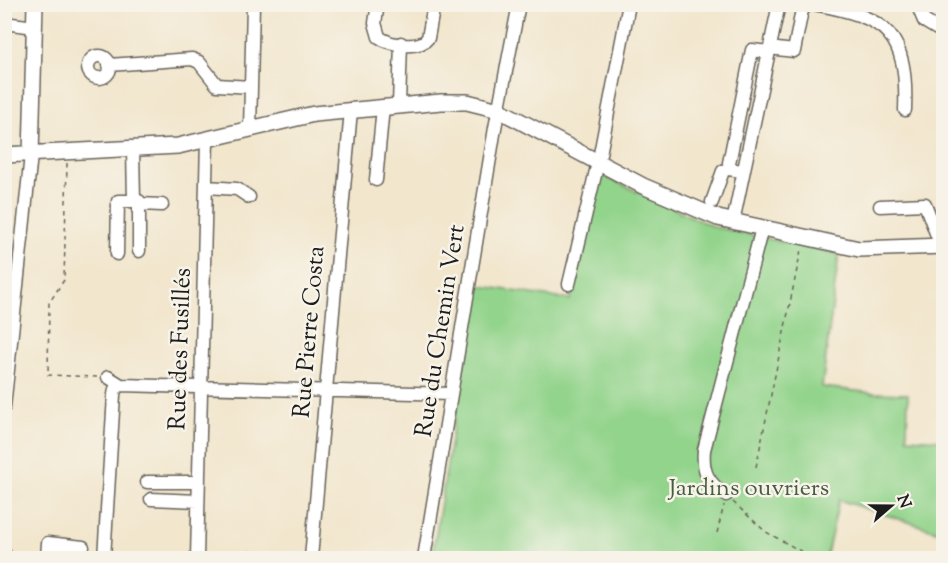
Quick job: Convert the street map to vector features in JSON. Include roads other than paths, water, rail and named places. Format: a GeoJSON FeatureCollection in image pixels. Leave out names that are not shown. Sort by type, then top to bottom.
{"type":"FeatureCollection","features":[{"type":"Feature","properties":{"kind":"main road"},"geometry":{"type":"LineString","coordinates":[[31,155],[35,4]]}},
{"type":"Feature","properties":{"kind":"main road"},"geometry":{"type":"LineString","coordinates":[[4,155],[178,146],[301,116],[399,105],[460,102],[499,110],[684,206],[733,222],[866,249],[942,246]]}},
{"type":"Feature","properties":{"kind":"street"},"geometry":{"type":"LineString","coordinates":[[250,129],[254,4]]}},
{"type":"Feature","properties":{"kind":"street"},"geometry":{"type":"LineString","coordinates":[[378,4],[375,23],[377,34],[384,40],[419,45],[427,41],[434,4]]}},
{"type":"Feature","properties":{"kind":"street","name":"Rue du Chemin Vert"},"geometry":{"type":"LineString","coordinates":[[424,558],[519,4]]}},
{"type":"Feature","properties":{"kind":"street"},"geometry":{"type":"LineString","coordinates":[[569,284],[598,163],[629,4]]}},
{"type":"Feature","properties":{"kind":"street"},"geometry":{"type":"LineString","coordinates":[[733,222],[779,4]]}},
{"type":"Feature","properties":{"kind":"street"},"geometry":{"type":"LineString","coordinates":[[729,163],[752,50],[794,51],[802,10],[809,4]]}},
{"type":"Feature","properties":{"kind":"street"},"geometry":{"type":"LineString","coordinates":[[814,4],[866,18],[888,33],[905,63],[905,110]]}},
{"type":"Feature","properties":{"kind":"street"},"geometry":{"type":"LineString","coordinates":[[917,4],[924,21],[942,31]]}},
{"type":"Feature","properties":{"kind":"street"},"geometry":{"type":"LineString","coordinates":[[4,23],[35,27]]}},
{"type":"Feature","properties":{"kind":"street"},"geometry":{"type":"LineString","coordinates":[[399,105],[401,43]]}},
{"type":"Feature","properties":{"kind":"street"},"geometry":{"type":"LineString","coordinates":[[109,65],[192,58],[200,62],[214,83],[251,87]]}},
{"type":"Feature","properties":{"kind":"street"},"geometry":{"type":"LineString","coordinates":[[376,180],[383,107]]}},
{"type":"Feature","properties":{"kind":"street","name":"Rue Pierre Costa"},"geometry":{"type":"LineString","coordinates":[[311,558],[351,110]]}},
{"type":"Feature","properties":{"kind":"street","name":"Rue des Fusillés"},"geometry":{"type":"LineString","coordinates":[[197,558],[207,140]]}},
{"type":"Feature","properties":{"kind":"street"},"geometry":{"type":"LineString","coordinates":[[133,149],[139,251]]}},
{"type":"Feature","properties":{"kind":"street"},"geometry":{"type":"LineString","coordinates":[[4,407],[31,155]]}},
{"type":"Feature","properties":{"kind":"street"},"geometry":{"type":"LineString","coordinates":[[712,202],[723,171],[728,169],[743,171]]}},
{"type":"Feature","properties":{"kind":"street"},"geometry":{"type":"LineString","coordinates":[[207,187],[237,189],[249,197]]}},
{"type":"Feature","properties":{"kind":"street"},"geometry":{"type":"LineString","coordinates":[[117,254],[118,201],[162,205]]}},
{"type":"Feature","properties":{"kind":"street"},"geometry":{"type":"LineString","coordinates":[[880,206],[925,204],[942,246]]}},
{"type":"Feature","properties":{"kind":"street"},"geometry":{"type":"LineString","coordinates":[[726,495],[707,478],[704,456],[762,228]]}},
{"type":"Feature","properties":{"kind":"street"},"geometry":{"type":"LineString","coordinates":[[4,261],[19,261]]}},
{"type":"Feature","properties":{"kind":"street"},"geometry":{"type":"LineString","coordinates":[[108,377],[121,385],[452,394]]}},
{"type":"Feature","properties":{"kind":"street"},"geometry":{"type":"LineString","coordinates":[[104,558],[115,391],[121,385]]}},
{"type":"Feature","properties":{"kind":"street"},"geometry":{"type":"LineString","coordinates":[[147,482],[199,482]]}},
{"type":"Feature","properties":{"kind":"street"},"geometry":{"type":"LineString","coordinates":[[151,500],[198,501]]}},
{"type":"Feature","properties":{"kind":"street"},"geometry":{"type":"LineString","coordinates":[[47,558],[48,543],[83,547]]}},
{"type":"Feature","properties":{"kind":"park label","name":"Jardins ouvriers"},"geometry":{"type":"Point","coordinates":[749,489]}}]}
